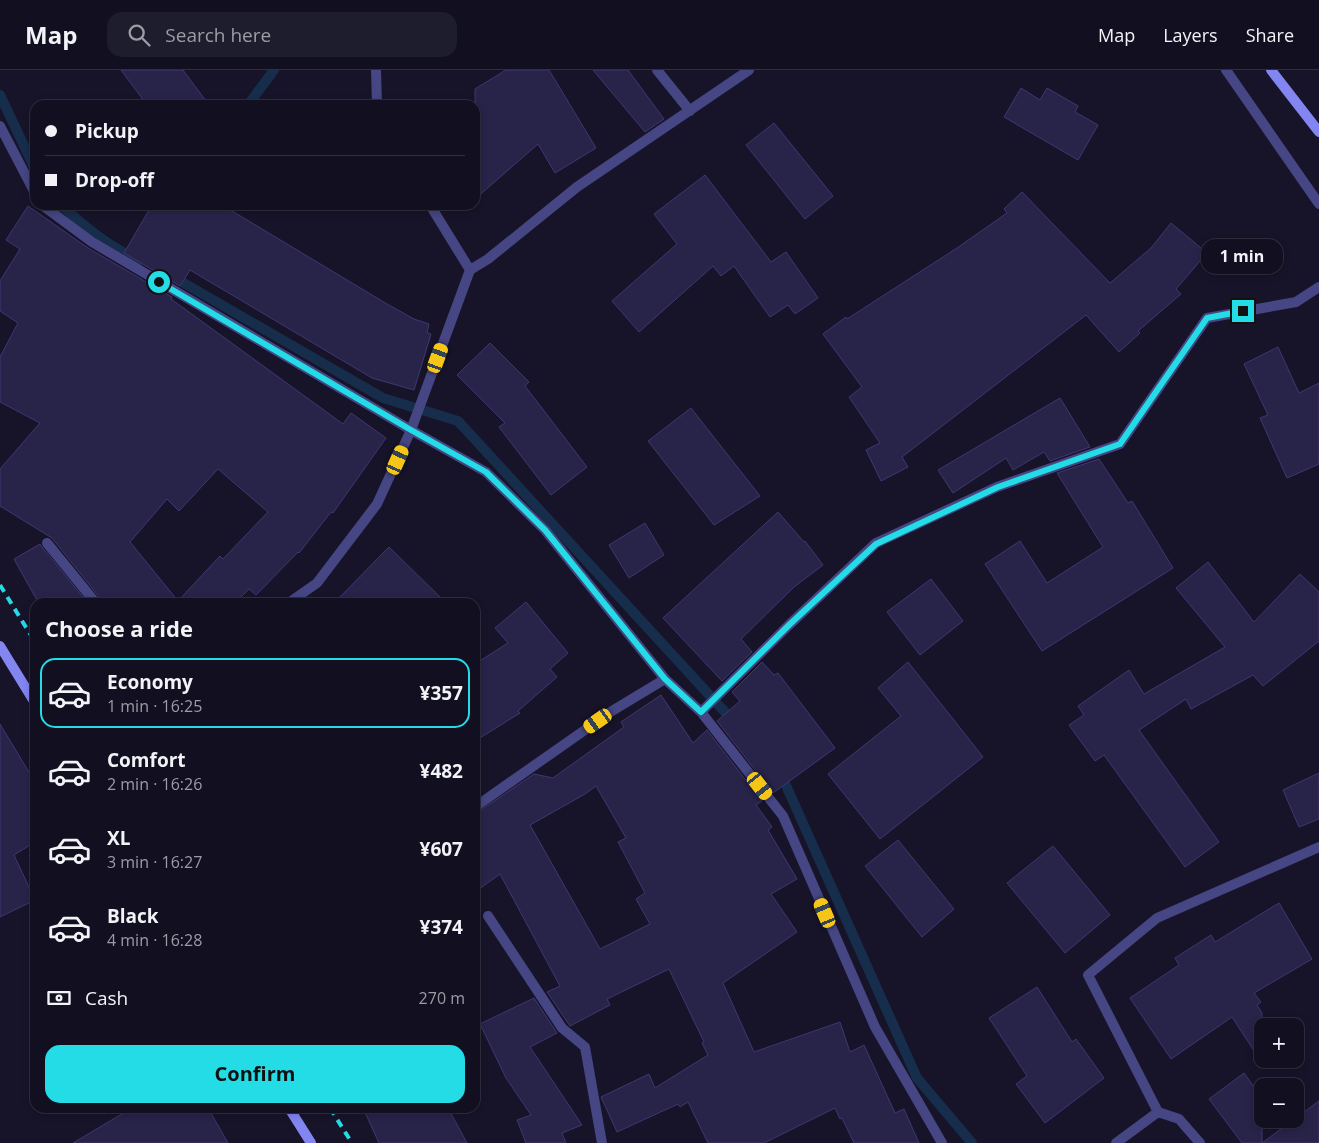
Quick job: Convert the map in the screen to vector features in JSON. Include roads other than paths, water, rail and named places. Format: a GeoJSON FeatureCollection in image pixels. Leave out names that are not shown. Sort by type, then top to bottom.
{"type":"FeatureCollection","features":[{"type":"Feature","properties":{"kind":"main road"},"geometry":{"type":"LineString","coordinates":[[1271,70],[1319,132]]}},
{"type":"Feature","properties":{"kind":"main road"},"geometry":{"type":"LineString","coordinates":[[0,646],[30,695]]}},
{"type":"Feature","properties":{"kind":"main road"},"geometry":{"type":"LineString","coordinates":[[291,1113],[311,1143]]}},
{"type":"Feature","properties":{"kind":"street"},"geometry":{"type":"LineString","coordinates":[[376,70],[378,100]]}},
{"type":"Feature","properties":{"kind":"street"},"geometry":{"type":"LineString","coordinates":[[657,70],[690,111]]}},
{"type":"Feature","properties":{"kind":"street"},"geometry":{"type":"LineString","coordinates":[[296,598],[317,583],[377,504],[411,430],[470,270],[488,260],[577,187],[749,70]]}},
{"type":"Feature","properties":{"kind":"street"},"geometry":{"type":"LineString","coordinates":[[1226,70],[1319,204]]}},
{"type":"Feature","properties":{"kind":"street"},"geometry":{"type":"LineString","coordinates":[[0,126],[30,183]]}},
{"type":"Feature","properties":{"kind":"street"},"geometry":{"type":"LineString","coordinates":[[49,210],[92,242],[411,430],[486,472],[545,530],[665,679],[701,712],[783,816],[875,1027],[942,1143]]}},
{"type":"Feature","properties":{"kind":"street"},"geometry":{"type":"LineString","coordinates":[[433,210],[470,270]]}},
{"type":"Feature","properties":{"kind":"street"},"geometry":{"type":"LineString","coordinates":[[701,712],[789,625],[876,544],[998,487],[1120,444],[1207,318],[1296,302],[1319,287]]}},
{"type":"Feature","properties":{"kind":"street"},"geometry":{"type":"LineString","coordinates":[[47,543],[92,598]]}},
{"type":"Feature","properties":{"kind":"street"},"geometry":{"type":"LineString","coordinates":[[480,803],[612,711],[665,679]]}},
{"type":"Feature","properties":{"kind":"street"},"geometry":{"type":"LineString","coordinates":[[1200,1143],[1179,1119],[1158,1112],[1088,975],[1157,918],[1319,847]]}},
{"type":"Feature","properties":{"kind":"street"},"geometry":{"type":"LineString","coordinates":[[488,916],[562,1028],[585,1047],[602,1143]]}},
{"type":"Feature","properties":{"kind":"street"},"geometry":{"type":"LineString","coordinates":[[1116,1143],[1158,1112]]}},
{"type":"Feature","properties":{"kind":"waterway"},"geometry":{"type":"LineString","coordinates":[[252,100],[274,70]]}},
{"type":"Feature","properties":{"kind":"waterway"},"geometry":{"type":"LineString","coordinates":[[0,95],[30,158]]}},
{"type":"Feature","properties":{"kind":"waterway"},"geometry":{"type":"LineString","coordinates":[[67,210],[98,236],[140,260]]}},
{"type":"Feature","properties":{"kind":"waterway"},"geometry":{"type":"LineString","coordinates":[[170,275],[383,398],[458,421],[735,723]]}},
{"type":"Feature","properties":{"kind":"waterway"},"geometry":{"type":"LineString","coordinates":[[780,772],[917,1078],[972,1143]]}},
{"type":"Feature","properties":{"kind":"railway"},"geometry":{"type":"LineString","coordinates":[[0,585],[30,634]]}},
{"type":"Feature","properties":{"kind":"railway"},"geometry":{"type":"LineString","coordinates":[[333,1113],[352,1143]]}}]}
